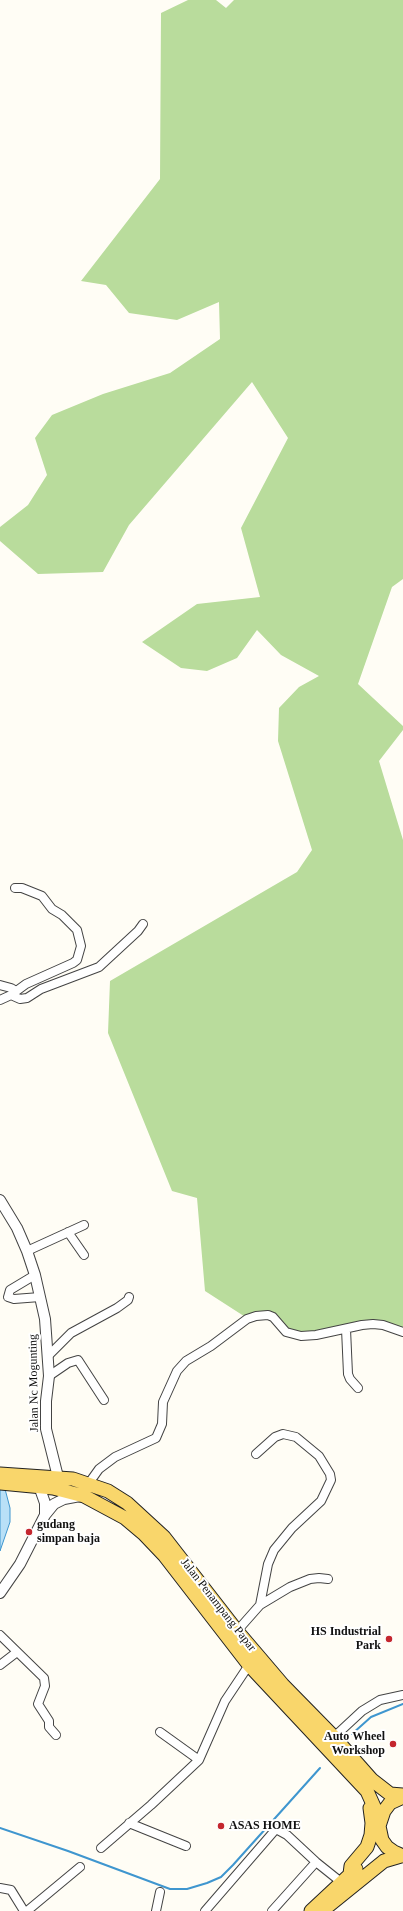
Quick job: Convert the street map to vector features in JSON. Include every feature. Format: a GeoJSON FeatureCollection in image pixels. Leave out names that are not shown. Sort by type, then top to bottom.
{"type":"FeatureCollection","features":[{"type":"Feature","properties":{"kind":"main road","name":"Jalan Penampang Papar"},"geometry":{"type":"LineString","coordinates":[[0,1474],[58,1477],[87,1489],[144,1534],[164,1555],[249,1665],[368,1791],[387,1847],[402,1856]]}},
{"type":"Feature","properties":{"kind":"main road","name":"Jalan Penampang Papar"},"geometry":{"type":"LineString","coordinates":[[0,1483],[108,1491],[127,1503],[150,1523],[177,1553],[237,1631],[283,1685],[379,1786],[390,1794],[403,1796]]}},
{"type":"Feature","properties":{"kind":"main road"},"geometry":{"type":"LineString","coordinates":[[362,1768],[387,1787],[403,1789]]}},
{"type":"Feature","properties":{"kind":"main road"},"geometry":{"type":"LineString","coordinates":[[346,1878],[351,1866],[367,1847],[371,1835],[372,1823],[367,1802],[352,1784],[348,1770]]}},
{"type":"Feature","properties":{"kind":"main road"},"geometry":{"type":"LineString","coordinates":[[311,1911],[369,1855],[380,1826],[384,1810],[390,1803],[403,1796]]}},
{"type":"Feature","properties":{"kind":"main road"},"geometry":{"type":"LineString","coordinates":[[322,1911],[384,1861],[402,1856]]}},
{"type":"Feature","properties":{"kind":"street"},"geometry":{"type":"LineString","coordinates":[[0,1000],[26,984],[58,971],[77,960],[81,946],[77,930],[62,915],[52,909],[42,896],[22,888],[15,888]]}},
{"type":"Feature","properties":{"kind":"street"},"geometry":{"type":"LineString","coordinates":[[0,985],[11,988],[13,993],[20,999],[27,998],[41,990],[99,967],[138,931],[143,924]]}},
{"type":"Feature","properties":{"kind":"street","name":"Jalan Nc Mogunting"},"geometry":{"type":"LineString","coordinates":[[0,1200],[17,1228],[27,1251],[35,1275],[45,1319],[49,1355],[46,1429],[58,1477]]}},
{"type":"Feature","properties":{"kind":"street"},"geometry":{"type":"LineString","coordinates":[[27,1251],[84,1225]]}},
{"type":"Feature","properties":{"kind":"street"},"geometry":{"type":"LineString","coordinates":[[68,1232],[84,1255]]}},
{"type":"Feature","properties":{"kind":"street"},"geometry":{"type":"LineString","coordinates":[[35,1275],[10,1290],[8,1297],[14,1299],[40,1297]]}},
{"type":"Feature","properties":{"kind":"street"},"geometry":{"type":"LineString","coordinates":[[49,1355],[71,1333],[117,1308],[130,1297]]}},
{"type":"Feature","properties":{"kind":"street"},"geometry":{"type":"LineString","coordinates":[[0,1593],[20,1564],[45,1515],[54,1504],[87,1489],[99,1469],[115,1457],[156,1438],[162,1424],[163,1402],[177,1371],[186,1361],[211,1346],[247,1319],[256,1316],[268,1315],[273,1317],[286,1332],[301,1336],[316,1335],[362,1325],[392,1327],[403,1332]]}},
{"type":"Feature","properties":{"kind":"street"},"geometry":{"type":"LineString","coordinates":[[346,1329],[348,1374],[350,1379],[358,1388]]}},
{"type":"Feature","properties":{"kind":"street"},"geometry":{"type":"LineString","coordinates":[[49,1376],[68,1363],[78,1360],[104,1400]]}},
{"type":"Feature","properties":{"kind":"street"},"geometry":{"type":"LineString","coordinates":[[256,1454],[275,1437],[283,1434],[296,1437],[319,1456],[330,1474],[331,1480],[321,1501],[292,1528],[274,1550],[268,1564],[260,1605]]}},
{"type":"Feature","properties":{"kind":"street"},"geometry":{"type":"LineString","coordinates":[[39,1486],[45,1503],[45,1515]]}},
{"type":"Feature","properties":{"kind":"street"},"geometry":{"type":"LineString","coordinates":[[237,1631],[260,1605],[290,1587],[310,1579],[328,1579]]}},
{"type":"Feature","properties":{"kind":"street"},"geometry":{"type":"LineString","coordinates":[[0,1635],[44,1678],[45,1686],[38,1704],[49,1721],[49,1727],[56,1735]]}},
{"type":"Feature","properties":{"kind":"street"},"geometry":{"type":"LineString","coordinates":[[0,1665],[17,1652]]}},
{"type":"Feature","properties":{"kind":"street"},"geometry":{"type":"LineString","coordinates":[[101,1848],[151,1805],[198,1760],[225,1701],[249,1665]]}},
{"type":"Feature","properties":{"kind":"street"},"geometry":{"type":"LineString","coordinates":[[334,1737],[362,1711],[380,1700],[403,1695]]}},
{"type":"Feature","properties":{"kind":"street"},"geometry":{"type":"LineString","coordinates":[[160,1732],[198,1760]]}},
{"type":"Feature","properties":{"kind":"street"},"geometry":{"type":"LineString","coordinates":[[129,1823],[186,1846]]}},
{"type":"Feature","properties":{"kind":"street"},"geometry":{"type":"LineString","coordinates":[[205,1911],[276,1829],[287,1835],[316,1862],[346,1878]]}},
{"type":"Feature","properties":{"kind":"street"},"geometry":{"type":"LineString","coordinates":[[272,1911],[316,1862]]}},
{"type":"Feature","properties":{"kind":"street"},"geometry":{"type":"LineString","coordinates":[[0,1888],[11,1890],[29,1910],[80,1867]]}},
{"type":"Feature","properties":{"kind":"street"},"geometry":{"type":"LineString","coordinates":[[156,1911],[160,1892]]}},
{"type":"Feature","properties":{"kind":"green space"},"geometry":{"type":"Polygon","coordinates":[[[188,0],[216,0],[226,8],[234,0],[403,0],[403,579],[392,587],[358,684],[403,726],[403,730],[379,761],[403,840],[403,1331],[377,1323],[310,1333],[291,1332],[267,1317],[250,1320],[205,1291],[197,1198],[172,1191],[108,1033],[110,981],[297,872],[312,850],[278,741],[279,708],[299,687],[319,676],[281,655],[257,630],[237,658],[207,671],[181,668],[142,642],[197,604],[260,597],[241,528],[288,438],[252,382],[129,525],[103,572],[38,574],[0,541],[0,527],[28,505],[47,475],[35,438],[52,415],[103,394],[170,373],[220,339],[219,302],[177,320],[129,313],[106,285],[81,281],[160,179],[161,13],[188,0]]]}},
{"type":"Feature","properties":{"kind":"water"},"geometry":{"type":"Polygon","coordinates":[[[0,1470],[10,1508],[10,1522],[0,1551],[0,1470]]]}},
{"type":"Feature","properties":{"kind":"waterway"},"geometry":{"type":"LineString","coordinates":[[352,1734],[371,1717],[403,1704]]}},
{"type":"Feature","properties":{"kind":"waterway"},"geometry":{"type":"LineString","coordinates":[[0,1828],[68,1851],[170,1889],[187,1889],[221,1877],[320,1768]]}},
{"type":"Feature","properties":{"kind":"place","name":"gudang simpan baja"},"geometry":{"type":"Point","coordinates":[29,1532]}},
{"type":"Feature","properties":{"kind":"place","name":"HS Industrial Park"},"geometry":{"type":"Point","coordinates":[389,1639]}},
{"type":"Feature","properties":{"kind":"place","name":"Auto Wheel Workshop"},"geometry":{"type":"Point","coordinates":[393,1744]}},
{"type":"Feature","properties":{"kind":"place","name":"ASAS HOME"},"geometry":{"type":"Point","coordinates":[221,1826]}}]}
